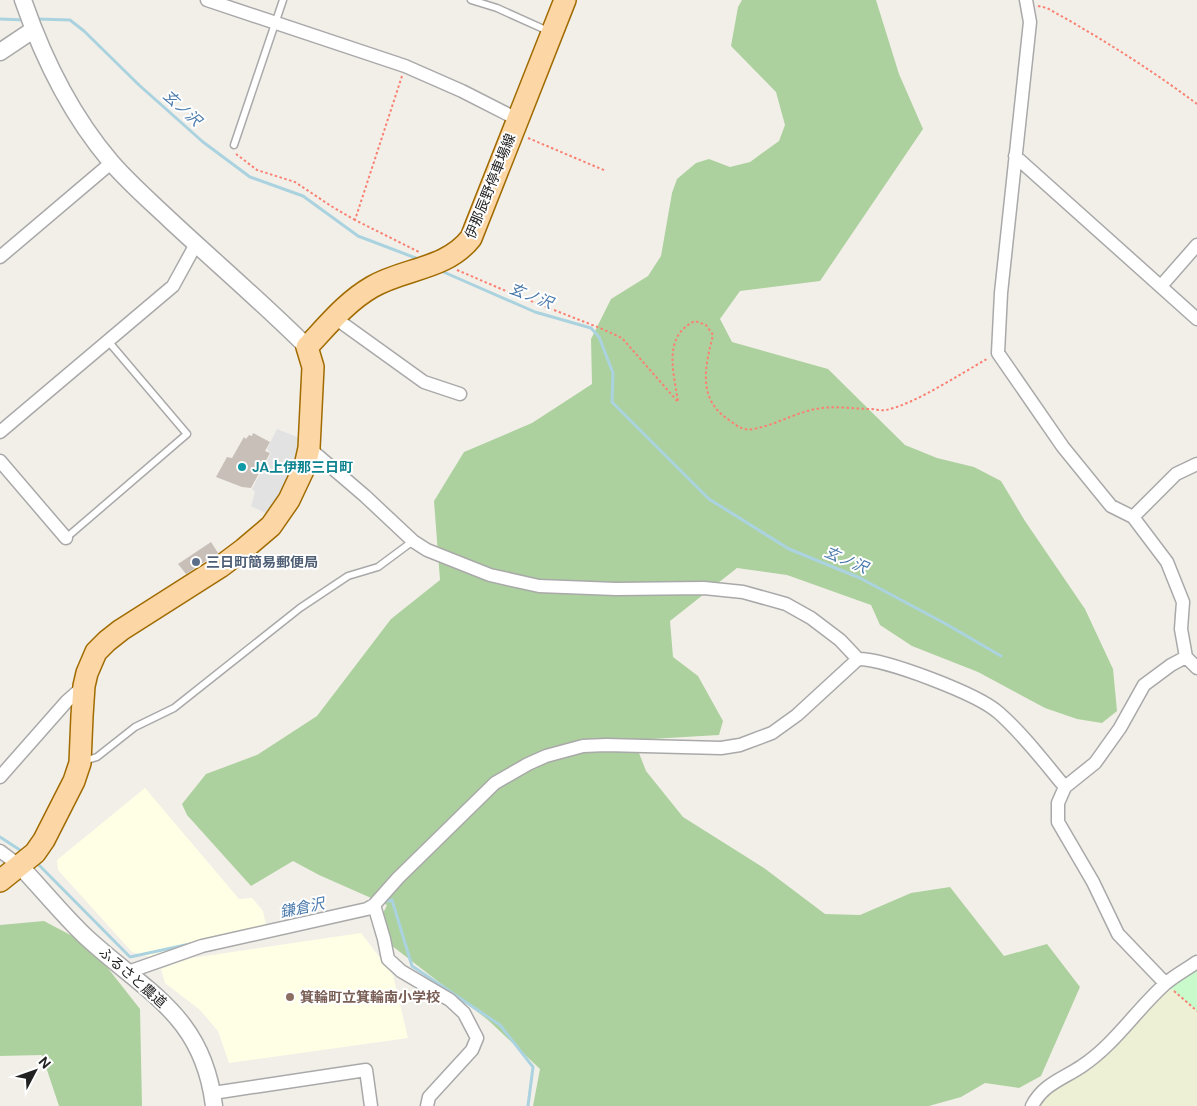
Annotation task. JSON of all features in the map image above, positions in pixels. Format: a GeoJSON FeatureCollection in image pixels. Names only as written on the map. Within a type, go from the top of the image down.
{"type":"FeatureCollection","features":[{"type":"Feature","properties":{"kind":"main road","name":"伊那辰野停車場線"},"geometry":{"type":"LineString","coordinates":[[307,347],[361,294],[387,279],[439,262],[458,251],[470,238],[482,212],[565,0]]}},
{"type":"Feature","properties":{"kind":"main road"},"geometry":{"type":"LineString","coordinates":[[0,881],[35,853],[44,840],[74,781],[80,762],[86,673],[96,652],[107,641],[220,566],[262,535],[271,526],[289,500],[305,466],[309,448],[313,367],[307,347]]}},
{"type":"Feature","properties":{"kind":"street"},"geometry":{"type":"LineString","coordinates":[[23,0],[34,30],[65,96],[111,163],[307,347]]}},
{"type":"Feature","properties":{"kind":"street"},"geometry":{"type":"LineString","coordinates":[[207,0],[405,66],[462,91],[515,125]]}},
{"type":"Feature","properties":{"kind":"street"},"geometry":{"type":"LineString","coordinates":[[1027,2],[1030,22],[1000,293],[998,353],[1063,447],[1111,506],[1133,517],[1167,562],[1183,602],[1181,629],[1186,658],[1197,668]]}},
{"type":"Feature","properties":{"kind":"street"},"geometry":{"type":"LineString","coordinates":[[0,52],[34,30]]}},
{"type":"Feature","properties":{"kind":"street"},"geometry":{"type":"LineString","coordinates":[[1015,156],[1197,319]]}},
{"type":"Feature","properties":{"kind":"street"},"geometry":{"type":"LineString","coordinates":[[0,257],[111,163]]}},
{"type":"Feature","properties":{"kind":"street"},"geometry":{"type":"LineString","coordinates":[[0,432],[173,286],[196,244]]}},
{"type":"Feature","properties":{"kind":"street"},"geometry":{"type":"LineString","coordinates":[[1161,286],[1197,245]]}},
{"type":"Feature","properties":{"kind":"street"},"geometry":{"type":"LineString","coordinates":[[335,318],[424,382],[460,394]]}},
{"type":"Feature","properties":{"kind":"street"},"geometry":{"type":"LineString","coordinates":[[309,448],[365,496],[413,542],[427,550],[490,575],[539,586],[616,589],[704,588],[743,592],[786,604],[811,618],[840,640],[858,659]]}},
{"type":"Feature","properties":{"kind":"street"},"geometry":{"type":"LineString","coordinates":[[0,461],[66,538]]}},
{"type":"Feature","properties":{"kind":"street"},"geometry":{"type":"LineString","coordinates":[[1133,517],[1176,474],[1197,464]]}},
{"type":"Feature","properties":{"kind":"street"},"geometry":{"type":"LineString","coordinates":[[1165,984],[1118,934],[1093,882],[1058,822],[1058,803],[1065,787],[1095,763],[1120,728],[1144,685],[1171,665],[1186,658]]}},
{"type":"Feature","properties":{"kind":"street"},"geometry":{"type":"LineString","coordinates":[[128,972],[202,946],[367,909],[374,905],[398,878],[495,784],[528,764],[546,756],[583,746],[721,748],[740,745],[772,733],[797,715],[858,659],[869,659],[913,672],[951,687],[998,712],[1018,732],[1065,787]]}},
{"type":"Feature","properties":{"kind":"street"},"geometry":{"type":"LineString","coordinates":[[0,777],[67,701],[84,686]]}},
{"type":"Feature","properties":{"kind":"street"},"geometry":{"type":"LineString","coordinates":[[0,851],[20,866]]}},
{"type":"Feature","properties":{"kind":"street","name":"ふるさと農道"},"geometry":{"type":"LineString","coordinates":[[20,866],[85,936],[158,997],[186,1027],[204,1060],[214,1100]]}},
{"type":"Feature","properties":{"kind":"street"},"geometry":{"type":"LineString","coordinates":[[374,905],[388,959],[401,971],[450,1000],[464,1013],[478,1038],[472,1050],[429,1097],[427,1106]]}},
{"type":"Feature","properties":{"kind":"street"},"geometry":{"type":"LineString","coordinates":[[1032,1106],[1037,1096],[1050,1084],[1083,1066],[1107,1045],[1165,984],[1197,962]]}},
{"type":"Feature","properties":{"kind":"street"},"geometry":{"type":"LineString","coordinates":[[214,1100],[366,1070],[371,1106]]}},
{"type":"Feature","properties":{"kind":"lane"},"geometry":{"type":"LineString","coordinates":[[234,145],[282,0]]}},
{"type":"Feature","properties":{"kind":"lane"},"geometry":{"type":"LineString","coordinates":[[471,0],[496,8],[552,33]]}},
{"type":"Feature","properties":{"kind":"lane"},"geometry":{"type":"LineString","coordinates":[[66,538],[187,434],[108,341]]}},
{"type":"Feature","properties":{"kind":"lane"},"geometry":{"type":"LineString","coordinates":[[80,762],[97,757],[135,727],[174,708],[300,608],[348,576],[378,567],[413,542]]}},
{"type":"Feature","properties":{"kind":"path"},"geometry":{"type":"LineString","coordinates":[[1027,2],[1047,8],[1108,42],[1158,74],[1197,104]]}},
{"type":"Feature","properties":{"kind":"path"},"geometry":{"type":"LineString","coordinates":[[355,220],[405,66]]}},
{"type":"Feature","properties":{"kind":"path"},"geometry":{"type":"LineString","coordinates":[[515,125],[606,171]]}},
{"type":"Feature","properties":{"kind":"path"},"geometry":{"type":"LineString","coordinates":[[234,145],[236,156],[256,170],[295,182],[355,220],[439,262],[622,338],[678,402],[672,362],[674,342],[678,333],[685,325],[695,321],[706,326],[713,335],[707,359],[705,384],[709,398],[723,416],[742,429],[751,430],[768,426],[800,412],[823,408],[885,410],[913,400],[998,353]]}},
{"type":"Feature","properties":{"kind":"path"},"geometry":{"type":"LineString","coordinates":[[1165,984],[1197,1011]]}},
{"type":"Feature","properties":{"kind":"shaded area"},"geometry":{"type":"Polygon","coordinates":[[[277,429],[302,439],[301,455],[269,515],[251,506],[255,492],[252,489],[271,453],[267,449],[277,429]]]}},
{"type":"Feature","properties":{"kind":"shaded area"},"geometry":{"type":"Polygon","coordinates":[[[145,788],[239,899],[252,898],[263,911],[266,925],[150,957],[132,952],[58,870],[57,860],[145,788]]]}},
{"type":"Feature","properties":{"kind":"shaded area","name":"箕輪町立箕輪南小学校"},"geometry":{"type":"Polygon","coordinates":[[[361,933],[393,975],[408,1038],[229,1063],[218,1031],[200,1010],[165,983],[161,969],[192,958],[361,933]]]}},
{"type":"Feature","properties":{"kind":"shaded area"},"geometry":{"type":"Polygon","coordinates":[[[1165,983],[1197,1011],[1197,1106],[1033,1106],[1083,1066],[1165,983]]]}},
{"type":"Feature","properties":{"kind":"green space"},"geometry":{"type":"Polygon","coordinates":[[[742,0],[876,0],[899,74],[923,129],[820,281],[740,291],[720,319],[732,342],[828,369],[905,445],[937,458],[974,467],[1001,481],[1025,521],[1085,609],[1113,669],[1117,711],[1102,723],[1077,719],[1045,708],[978,672],[912,646],[880,625],[871,605],[787,575],[737,568],[670,621],[673,657],[698,676],[723,721],[719,735],[634,740],[646,771],[683,817],[764,868],[825,914],[860,915],[911,893],[950,887],[1004,956],[1047,944],[1080,987],[1041,1076],[1019,1088],[985,1083],[961,1097],[929,1106],[533,1106],[540,1069],[488,1020],[374,932],[387,905],[319,875],[293,861],[251,886],[187,815],[182,804],[206,774],[257,755],[317,716],[391,619],[440,580],[434,501],[464,452],[532,423],[592,384],[591,339],[611,299],[648,276],[661,256],[672,193],[677,179],[696,163],[709,159],[730,167],[750,162],[779,141],[785,125],[776,92],[731,46],[738,7],[742,0]]]}},
{"type":"Feature","properties":{"kind":"green space"},"geometry":{"type":"Polygon","coordinates":[[[44,921],[76,938],[103,962],[140,1009],[142,1106],[59,1106],[42,1055],[0,1056],[0,925],[44,921]]]}},
{"type":"Feature","properties":{"kind":"green space"},"geometry":{"type":"Polygon","coordinates":[[[1197,962],[1197,1011],[1165,983],[1197,962]]]}},
{"type":"Feature","properties":{"kind":"building","name":"JA上伊那三日町"},"geometry":{"type":"Polygon","coordinates":[[[253,433],[270,442],[265,451],[270,453],[251,488],[242,487],[216,477],[227,457],[232,458],[244,437],[246,439],[249,435],[252,436],[253,433]]]}},
{"type":"Feature","properties":{"kind":"building","name":"三日町簡易郵便局"},"geometry":{"type":"Polygon","coordinates":[[[211,542],[218,553],[186,574],[178,564],[211,542]]]}},
{"type":"Feature","properties":{"kind":"waterway","name":"玄ノ沢"},"geometry":{"type":"LineString","coordinates":[[0,19],[25,20]]}},
{"type":"Feature","properties":{"kind":"waterway","name":"玄ノ沢"},"geometry":{"type":"LineString","coordinates":[[37,19],[70,20],[203,142],[250,177],[303,196],[358,236],[421,260]]}},
{"type":"Feature","properties":{"kind":"waterway","name":"玄ノ沢"},"geometry":{"type":"LineString","coordinates":[[439,270],[535,312],[591,328],[599,337],[613,373],[612,402],[709,499],[789,549],[860,578],[1001,656]]}},
{"type":"Feature","properties":{"kind":"waterway","name":"鎌倉沢"},"geometry":{"type":"LineString","coordinates":[[0,837],[23,852]]}},
{"type":"Feature","properties":{"kind":"waterway","name":"鎌倉沢"},"geometry":{"type":"LineString","coordinates":[[36,862],[130,957],[190,944]]}},
{"type":"Feature","properties":{"kind":"waterway","name":"鎌倉沢"},"geometry":{"type":"LineString","coordinates":[[382,902],[392,900],[412,966],[500,1025],[533,1067],[528,1106]]}},
{"type":"Feature","properties":{"kind":"place","name":"JA上伊那三日町"},"geometry":{"type":"Point","coordinates":[242,467]}},
{"type":"Feature","properties":{"kind":"place","name":"三日町簡易郵便局"},"geometry":{"type":"Point","coordinates":[196,562]}},
{"type":"Feature","properties":{"kind":"place","name":"箕輪町立箕輪南小学校"},"geometry":{"type":"Point","coordinates":[290,997]}}]}
